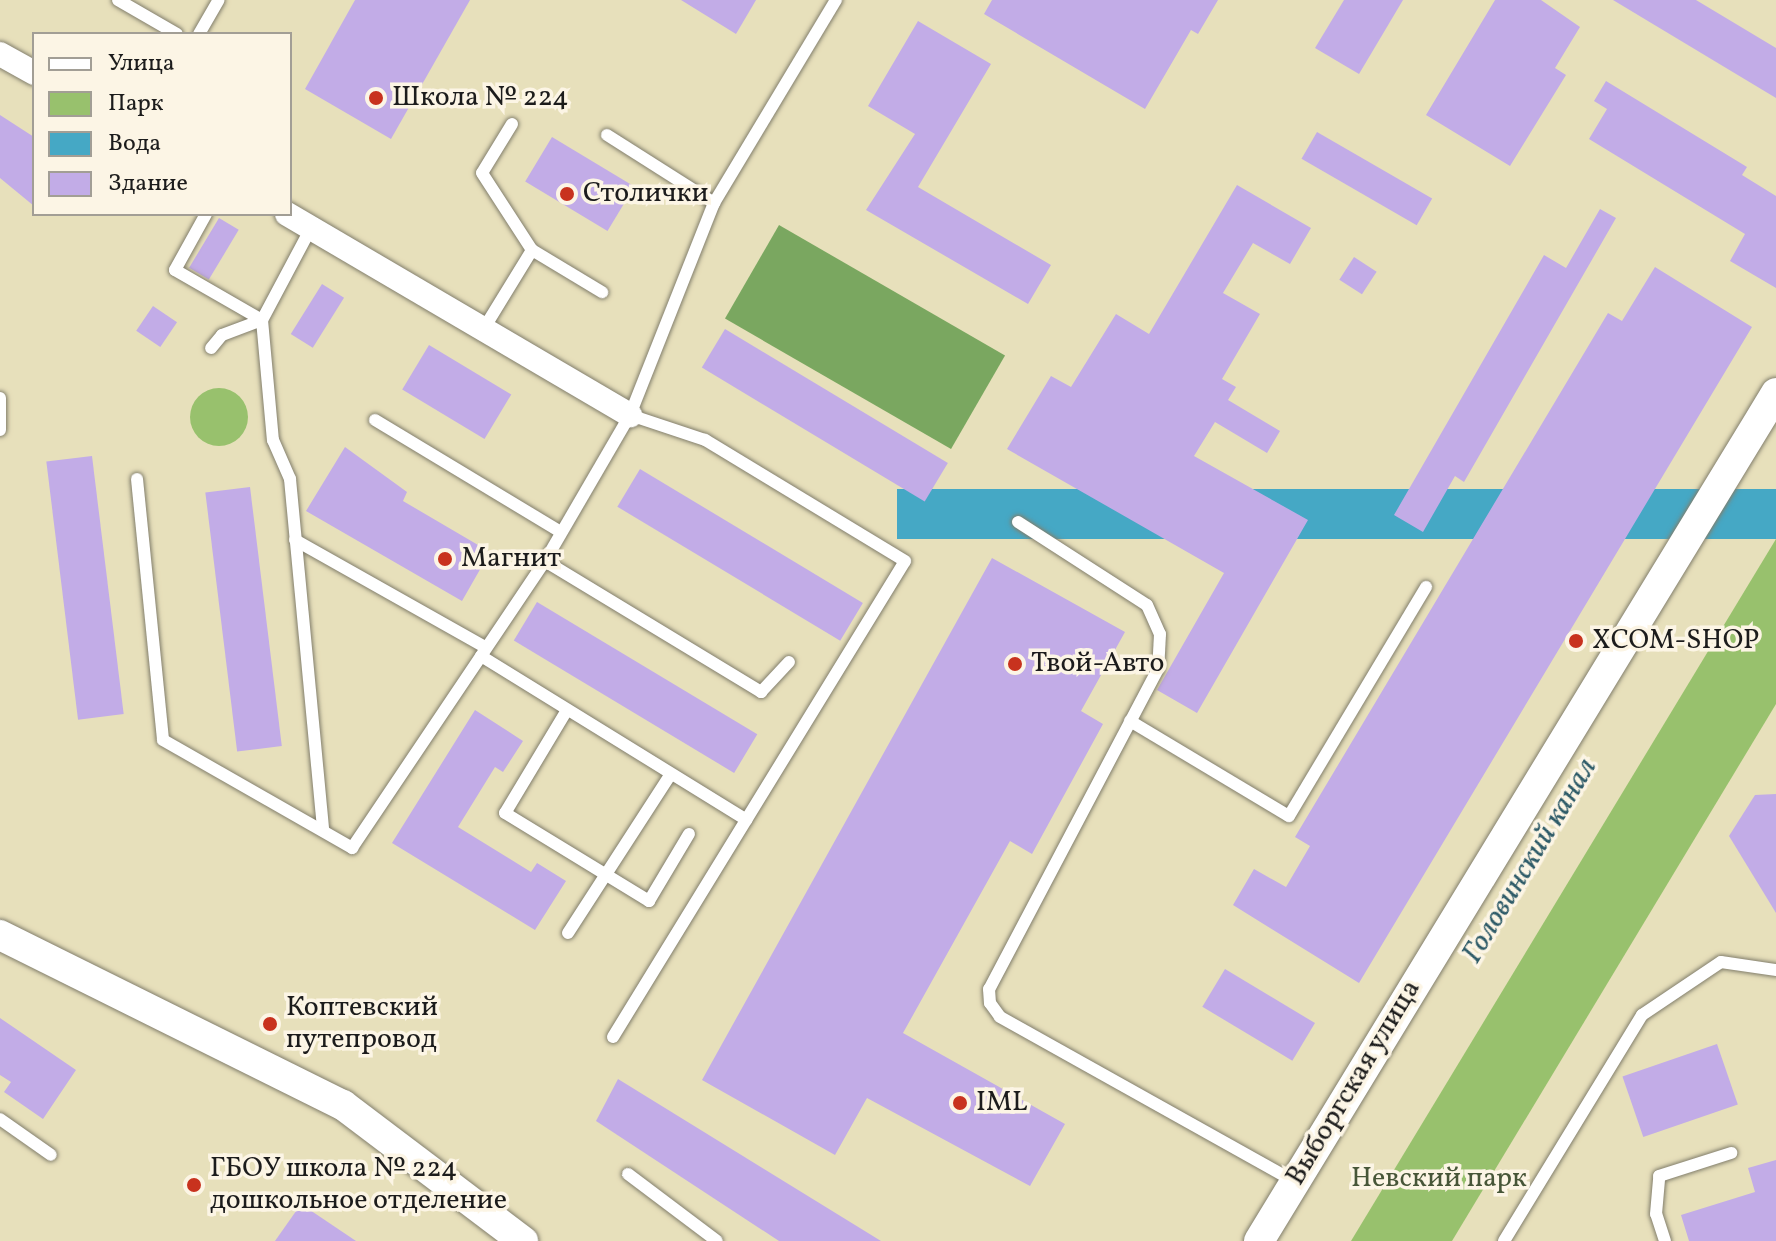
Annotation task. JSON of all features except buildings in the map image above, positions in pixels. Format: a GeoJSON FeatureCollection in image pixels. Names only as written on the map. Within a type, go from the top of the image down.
{"type":"FeatureCollection","features":[{"type":"Feature","properties":{"kind":"street"},"geometry":{"type":"LineString","coordinates":[[0,54],[32,72]]}},
{"type":"Feature","properties":{"kind":"street"},"geometry":{"type":"LineString","coordinates":[[290,216],[630,415]]}},
{"type":"Feature","properties":{"kind":"street","name":"Выборгская улица"},"geometry":{"type":"LineString","coordinates":[[1259,1241],[1776,393]]}},
{"type":"Feature","properties":{"kind":"street"},"geometry":{"type":"LineString","coordinates":[[6,939],[343,1105],[523,1241]]}},
{"type":"Feature","properties":{"kind":"lane"},"geometry":{"type":"LineString","coordinates":[[118,0],[174,32]]}},
{"type":"Feature","properties":{"kind":"lane"},"geometry":{"type":"LineString","coordinates":[[200,32],[219,0]]}},
{"type":"Feature","properties":{"kind":"lane"},"geometry":{"type":"LineString","coordinates":[[137,479],[163,740],[352,848],[545,561],[630,415],[714,203],[834,1]]}},
{"type":"Feature","properties":{"kind":"lane"},"geometry":{"type":"LineString","coordinates":[[512,124],[482,173],[532,250],[602,292]]}},
{"type":"Feature","properties":{"kind":"lane"},"geometry":{"type":"LineString","coordinates":[[607,135],[714,203]]}},
{"type":"Feature","properties":{"kind":"lane"},"geometry":{"type":"LineString","coordinates":[[205,216],[175,270],[262,320]]}},
{"type":"Feature","properties":{"kind":"lane"},"geometry":{"type":"LineString","coordinates":[[311,228],[262,320],[264,387],[273,440],[290,479],[323,830]]}},
{"type":"Feature","properties":{"kind":"lane"},"geometry":{"type":"LineString","coordinates":[[483,330],[532,250]]}},
{"type":"Feature","properties":{"kind":"lane"},"geometry":{"type":"LineString","coordinates":[[211,348],[262,320]]}},
{"type":"Feature","properties":{"kind":"lane"},"geometry":{"type":"LineString","coordinates":[[0,398],[0,430]]}},
{"type":"Feature","properties":{"kind":"lane"},"geometry":{"type":"LineString","coordinates":[[613,1037],[905,561],[705,440],[630,415]]}},
{"type":"Feature","properties":{"kind":"lane"},"geometry":{"type":"LineString","coordinates":[[375,420],[561,532]]}},
{"type":"Feature","properties":{"kind":"lane"},"geometry":{"type":"LineString","coordinates":[[1018,522],[1147,605],[1160,634],[1158,669],[989,989],[990,1003],[1000,1017],[1294,1182]]}},
{"type":"Feature","properties":{"kind":"lane"},"geometry":{"type":"LineString","coordinates":[[295,540],[483,651],[567,710],[747,820]]}},
{"type":"Feature","properties":{"kind":"lane"},"geometry":{"type":"LineString","coordinates":[[545,561],[761,692],[789,662]]}},
{"type":"Feature","properties":{"kind":"lane"},"geometry":{"type":"LineString","coordinates":[[1130,721],[1289,816],[1426,587]]}},
{"type":"Feature","properties":{"kind":"lane"},"geometry":{"type":"LineString","coordinates":[[567,710],[505,813],[649,901],[689,834]]}},
{"type":"Feature","properties":{"kind":"lane"},"geometry":{"type":"LineString","coordinates":[[568,933],[604,873],[671,774]]}},
{"type":"Feature","properties":{"kind":"lane"},"geometry":{"type":"LineString","coordinates":[[1504,1241],[1648,1009],[1721,962],[1776,970]]}},
{"type":"Feature","properties":{"kind":"lane"},"geometry":{"type":"LineString","coordinates":[[0,1119],[51,1155]]}},
{"type":"Feature","properties":{"kind":"lane"},"geometry":{"type":"LineString","coordinates":[[1665,1241],[1656,1214],[1659,1176],[1731,1153]]}},
{"type":"Feature","properties":{"kind":"lane"},"geometry":{"type":"LineString","coordinates":[[628,1174],[717,1241]]}},
{"type":"Feature","properties":{"kind":"green space"},"geometry":{"type":"Polygon","coordinates":[[[779,225],[1005,356],[951,449],[725,319],[779,225]]]}},
{"type":"Feature","properties":{"kind":"green space"},"geometry":{"type":"Polygon","coordinates":[[[219,388],[230,390],[239,397],[246,406],[246,428],[239,437],[230,444],[219,446],[208,444],[199,437],[192,428],[190,417],[192,406],[199,397],[208,390],[219,388]]]}},
{"type":"Feature","properties":{"kind":"green space","name":"Невский парк"},"geometry":{"type":"Polygon","coordinates":[[[1776,539],[1776,704],[1452,1241],[1351,1241],[1776,539]]]}},
{"type":"Feature","properties":{"kind":"water"},"geometry":{"type":"Polygon","coordinates":[[[897,489],[1776,489],[1776,539],[897,539],[897,489]]]}},
{"type":"Feature","properties":{"kind":"place","name":"Школа № 224"},"geometry":{"type":"Point","coordinates":[376,98]}},
{"type":"Feature","properties":{"kind":"place","name":"Столички"},"geometry":{"type":"Point","coordinates":[567,194]}},
{"type":"Feature","properties":{"kind":"place","name":"Магнит"},"geometry":{"type":"Point","coordinates":[445,559]}},
{"type":"Feature","properties":{"kind":"place","name":"XCOM-SHOP"},"geometry":{"type":"Point","coordinates":[1576,641]}},
{"type":"Feature","properties":{"kind":"place","name":"Твой-Авто"},"geometry":{"type":"Point","coordinates":[1015,664]}},
{"type":"Feature","properties":{"kind":"place","name":"Коптевский путепровод"},"geometry":{"type":"Point","coordinates":[270,1024]}},
{"type":"Feature","properties":{"kind":"place","name":"IML"},"geometry":{"type":"Point","coordinates":[960,1103]}},
{"type":"Feature","properties":{"kind":"place","name":"ГБОУ школа № 224 дошкольное отделение"},"geometry":{"type":"Point","coordinates":[194,1185]}},
{"type":"Feature","properties":{"kind":"water label","name":"Головинский канал"},"geometry":{"type":"Point","coordinates":[1530,861]}}]}
